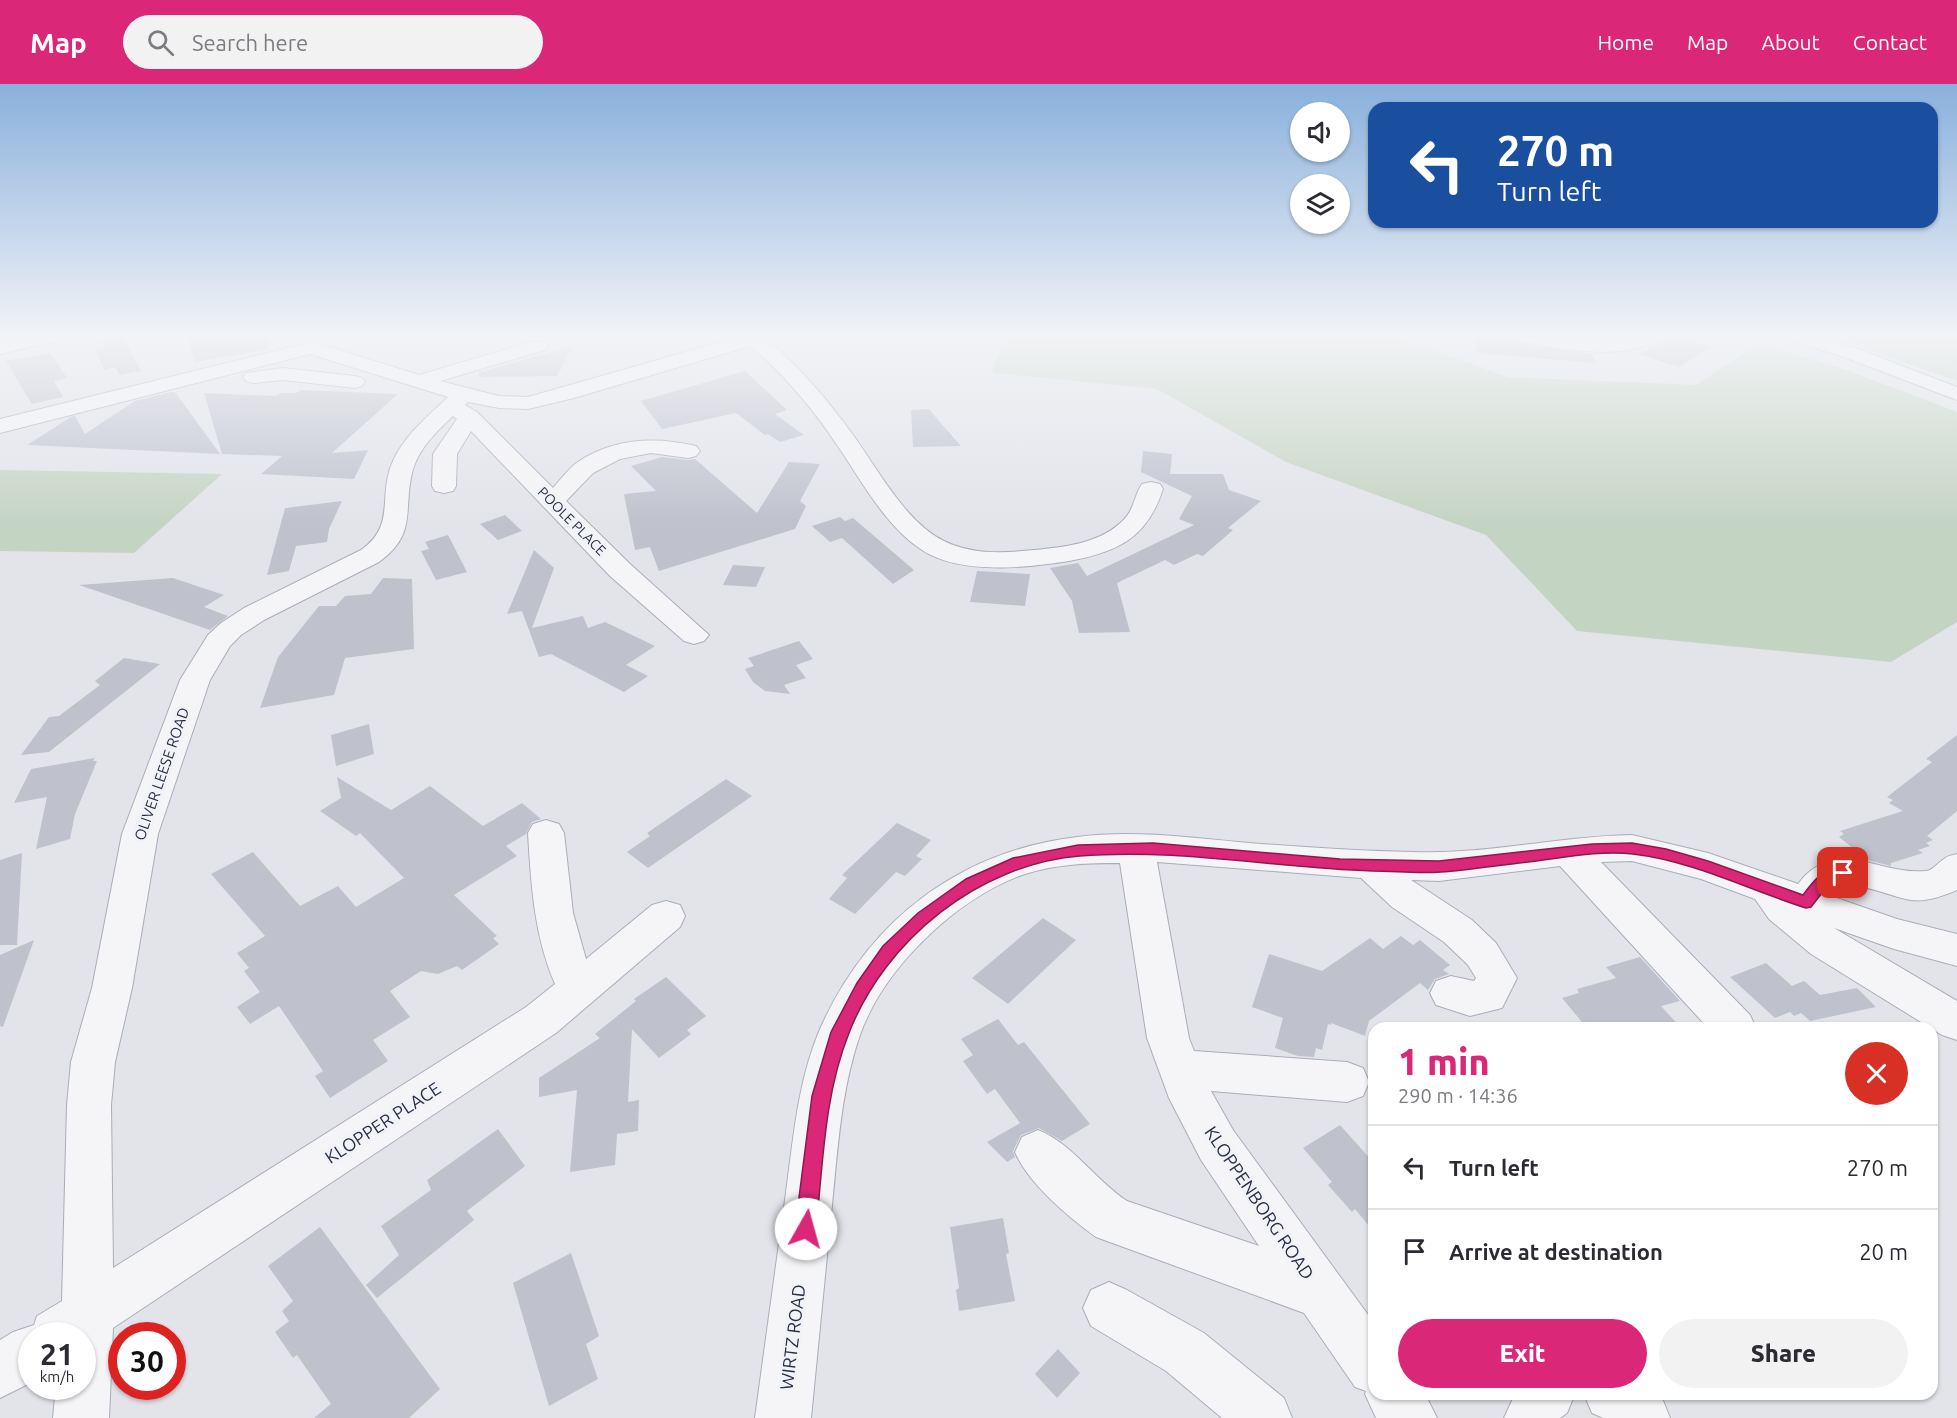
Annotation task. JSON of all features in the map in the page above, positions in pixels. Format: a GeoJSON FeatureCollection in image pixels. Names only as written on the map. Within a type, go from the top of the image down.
{"type":"FeatureCollection","features":[{"type":"Feature","properties":{"kind":"street"},"geometry":{"type":"LineString","coordinates":[[0,426],[102,399]]}},
{"type":"Feature","properties":{"kind":"street"},"geometry":{"type":"LineString","coordinates":[[446,399],[467,413],[497,418],[528,403],[544,399]]}},
{"type":"Feature","properties":{"kind":"street"},"geometry":{"type":"LineString","coordinates":[[813,399],[912,530],[930,544],[949,553],[1023,559],[1076,552],[1106,542],[1130,529],[1141,514],[1151,489]]}},
{"type":"Feature","properties":{"kind":"street"},"geometry":{"type":"LineString","coordinates":[[444,486],[445,454],[467,413],[499,402],[528,403]]}},
{"type":"Feature","properties":{"kind":"street","name":"POOLE PLACE"},"geometry":{"type":"LineString","coordinates":[[467,413],[620,570],[694,635]]}},
{"type":"Feature","properties":{"kind":"street","name":"OLIVER LEESE ROAD"},"geometry":{"type":"LineString","coordinates":[[72,1322],[93,1062],[112,988],[140,834],[195,680],[218,641],[231,629],[254,614],[370,556],[381,548],[390,537],[400,471],[413,446],[467,413]]}},
{"type":"Feature","properties":{"kind":"street"},"geometry":{"type":"LineString","coordinates":[[551,500],[565,491],[577,475],[601,459],[626,450],[651,446],[688,452]]}},
{"type":"Feature","properties":{"kind":"street"},"geometry":{"type":"LineString","coordinates":[[546,833],[550,888],[563,952],[569,972],[578,989]]}},
{"type":"Feature","properties":{"kind":"street","name":"WIRTZ ROAD"},"geometry":{"type":"LineString","coordinates":[[783,1418],[821,1096],[840,1032],[863,988],[889,951],[923,917],[971,884],[1018,862],[1078,850],[1170,849],[1371,866],[1439,867],[1569,852],[1632,848],[1708,867],[1894,934],[1957,950]]}},
{"type":"Feature","properties":{"kind":"street","name":"KLOPPENBORG ROAD"},"geometry":{"type":"LineString","coordinates":[[1136,849],[1168,1038],[1191,1098],[1217,1145],[1368,1360]]}},
{"type":"Feature","properties":{"kind":"street"},"geometry":{"type":"LineString","coordinates":[[1569,852],[1729,1022]]}},
{"type":"Feature","properties":{"kind":"street"},"geometry":{"type":"LineString","coordinates":[[1371,866],[1405,897],[1458,931],[1482,954],[1497,978],[1487,996],[1470,999],[1451,993]]}},
{"type":"Feature","properties":{"kind":"street"},"geometry":{"type":"LineString","coordinates":[[1806,902],[1823,880],[1832,875],[1864,874],[1916,886],[1933,885],[1948,879],[1957,868]]}},
{"type":"Feature","properties":{"kind":"street"},"geometry":{"type":"LineString","coordinates":[[1768,889],[1783,909],[1825,943],[1957,1022]]}},
{"type":"Feature","properties":{"kind":"street","name":"KLOPPER PLACE"},"geometry":{"type":"LineString","coordinates":[[77,1322],[541,1020],[666,916]]}},
{"type":"Feature","properties":{"kind":"street"},"geometry":{"type":"LineString","coordinates":[[1180,1069],[1347,1082]]}},
{"type":"Feature","properties":{"kind":"street"},"geometry":{"type":"LineString","coordinates":[[1038,1152],[1094,1207],[1113,1220],[1321,1293]]}},
{"type":"Feature","properties":{"kind":"street"},"geometry":{"type":"LineString","coordinates":[[1109,1308],[1185,1352],[1264,1418]]}},
{"type":"Feature","properties":{"kind":"street"},"geometry":{"type":"LineString","coordinates":[[0,1371],[18,1360]]}},
{"type":"Feature","properties":{"kind":"street","name":"OLIVER LEESE ROAD"},"geometry":{"type":"LineString","coordinates":[[79,1400],[81,1418]]}},
{"type":"Feature","properties":{"kind":"street"},"geometry":{"type":"LineString","coordinates":[[1396,1400],[1409,1418]]}},
{"type":"Feature","properties":{"kind":"street"},"geometry":{"type":"LineString","coordinates":[[1532,1418],[1541,1400]]}},
{"type":"Feature","properties":{"kind":"street"},"geometry":{"type":"LineString","coordinates":[[1623,1400],[1642,1418]]}},
{"type":"Feature","properties":{"kind":"green space"},"geometry":{"type":"Polygon","coordinates":[[[1175,399],[1924,399],[1957,412],[1957,622],[1891,662],[1577,631],[1486,535],[1286,462],[1175,399]]]}},
{"type":"Feature","properties":{"kind":"green space"},"geometry":{"type":"Polygon","coordinates":[[[0,470],[222,474],[134,553],[0,551],[0,470]]]}},
{"type":"Feature","properties":{"kind":"building"},"geometry":{"type":"Polygon","coordinates":[[[29,399],[53,399],[32,404],[29,399]]]}},
{"type":"Feature","properties":{"kind":"building"},"geometry":{"type":"Polygon","coordinates":[[[180,399],[220,454],[27,445],[75,416],[85,434],[135,401],[180,399]]]}},
{"type":"Feature","properties":{"kind":"building"},"geometry":{"type":"Polygon","coordinates":[[[206,399],[392,399],[332,453],[368,450],[354,479],[261,474],[282,456],[222,454],[206,399]]]}},
{"type":"Feature","properties":{"kind":"building"},"geometry":{"type":"Polygon","coordinates":[[[775,399],[787,410],[775,414],[804,435],[780,442],[768,434],[765,435],[736,413],[662,429],[641,401],[775,399]]]}},
{"type":"Feature","properties":{"kind":"building"},"geometry":{"type":"Polygon","coordinates":[[[929,409],[961,446],[913,447],[911,410],[929,409]]]}},
{"type":"Feature","properties":{"kind":"building"},"geometry":{"type":"Polygon","coordinates":[[[1143,451],[1172,454],[1170,474],[1223,474],[1229,490],[1261,501],[1228,528],[1233,530],[1203,556],[1197,554],[1174,565],[1165,560],[1117,583],[1130,632],[1079,633],[1072,601],[1050,568],[1078,563],[1087,576],[1194,525],[1179,519],[1192,496],[1141,472],[1143,451]]]}},
{"type":"Feature","properties":{"kind":"building"},"geometry":{"type":"Polygon","coordinates":[[[662,457],[695,459],[757,513],[789,462],[820,464],[800,501],[806,506],[795,529],[659,571],[650,547],[635,550],[624,494],[656,491],[631,466],[662,457]]]}},
{"type":"Feature","properties":{"kind":"building"},"geometry":{"type":"Polygon","coordinates":[[[342,501],[329,529],[327,542],[296,546],[289,571],[267,575],[285,508],[342,501]]]}},
{"type":"Feature","properties":{"kind":"building"},"geometry":{"type":"Polygon","coordinates":[[[505,515],[522,531],[498,540],[480,524],[505,515]]]}},
{"type":"Feature","properties":{"kind":"building"},"geometry":{"type":"Polygon","coordinates":[[[840,517],[845,521],[853,518],[914,570],[893,584],[842,538],[830,542],[812,526],[840,517]]]}},
{"type":"Feature","properties":{"kind":"building"},"geometry":{"type":"Polygon","coordinates":[[[448,535],[467,572],[436,580],[421,551],[429,549],[425,542],[448,535]]]}},
{"type":"Feature","properties":{"kind":"building"},"geometry":{"type":"Polygon","coordinates":[[[534,550],[554,568],[532,628],[583,616],[588,628],[605,622],[655,646],[626,665],[648,676],[624,692],[551,654],[539,657],[522,611],[507,614],[534,550]]]}},
{"type":"Feature","properties":{"kind":"building"},"geometry":{"type":"Polygon","coordinates":[[[733,565],[765,567],[756,587],[723,585],[733,565]]]}},
{"type":"Feature","properties":{"kind":"building"},"geometry":{"type":"Polygon","coordinates":[[[977,571],[1030,574],[1025,606],[970,602],[977,571]]]}},
{"type":"Feature","properties":{"kind":"building"},"geometry":{"type":"Polygon","coordinates":[[[173,578],[224,595],[204,607],[228,616],[210,630],[79,585],[173,578]]]}},
{"type":"Feature","properties":{"kind":"building"},"geometry":{"type":"Polygon","coordinates":[[[383,578],[412,579],[414,649],[345,658],[334,695],[260,708],[278,657],[319,606],[336,606],[345,596],[371,594],[383,578]]]}},
{"type":"Feature","properties":{"kind":"building"},"geometry":{"type":"Polygon","coordinates":[[[799,641],[813,659],[796,665],[806,678],[784,685],[790,694],[765,691],[753,682],[745,669],[754,666],[748,658],[799,641]]]}},
{"type":"Feature","properties":{"kind":"building"},"geometry":{"type":"Polygon","coordinates":[[[124,658],[160,664],[49,752],[21,755],[49,717],[59,716],[100,685],[95,681],[124,658]]]}},
{"type":"Feature","properties":{"kind":"building"},"geometry":{"type":"Polygon","coordinates":[[[369,724],[374,754],[336,766],[331,735],[369,724]]]}},
{"type":"Feature","properties":{"kind":"building"},"geometry":{"type":"Polygon","coordinates":[[[1957,735],[1957,811],[1927,836],[1933,840],[1926,843],[1930,846],[1918,850],[1923,853],[1891,863],[1891,866],[1863,859],[1863,856],[1839,837],[1844,834],[1840,831],[1903,811],[1889,803],[1893,800],[1887,797],[1932,762],[1926,759],[1957,735]]]}},
{"type":"Feature","properties":{"kind":"building"},"geometry":{"type":"Polygon","coordinates":[[[95,758],[93,761],[97,761],[75,814],[70,839],[36,849],[47,797],[14,803],[31,769],[95,758]]]}},
{"type":"Feature","properties":{"kind":"building"},"geometry":{"type":"Polygon","coordinates":[[[337,777],[391,810],[430,786],[483,826],[522,803],[541,819],[532,822],[526,834],[506,846],[517,856],[454,895],[497,936],[493,938],[499,944],[462,970],[457,966],[438,974],[421,971],[390,991],[410,1017],[373,1040],[388,1061],[330,1098],[315,1076],[323,1071],[279,1006],[250,1024],[237,1007],[260,992],[244,971],[249,968],[237,953],[265,936],[211,874],[253,852],[300,906],[338,886],[356,907],[404,878],[360,833],[356,836],[320,811],[341,798],[337,777]]]}},
{"type":"Feature","properties":{"kind":"building"},"geometry":{"type":"Polygon","coordinates":[[[726,779],[752,796],[648,868],[627,852],[650,836],[647,833],[726,779]]]}},
{"type":"Feature","properties":{"kind":"building"},"geometry":{"type":"Polygon","coordinates":[[[897,823],[931,840],[916,856],[922,859],[905,876],[896,872],[855,914],[829,899],[847,878],[842,875],[897,823]]]}},
{"type":"Feature","properties":{"kind":"building"},"geometry":{"type":"Polygon","coordinates":[[[22,853],[17,945],[0,945],[0,860],[22,853]]]}},
{"type":"Feature","properties":{"kind":"building"},"geometry":{"type":"Polygon","coordinates":[[[1043,918],[1076,940],[1008,1004],[972,978],[1043,918]]]}},
{"type":"Feature","properties":{"kind":"building"},"geometry":{"type":"Polygon","coordinates":[[[1401,936],[1413,945],[1420,940],[1450,965],[1443,970],[1449,974],[1435,979],[1428,990],[1420,983],[1369,1021],[1365,1036],[1331,1023],[1331,1025],[1328,1024],[1322,1050],[1316,1048],[1314,1057],[1298,1056],[1275,1048],[1283,1018],[1252,1007],[1269,954],[1322,971],[1370,938],[1383,949],[1401,936]]]}},
{"type":"Feature","properties":{"kind":"building"},"geometry":{"type":"Polygon","coordinates":[[[34,940],[3,1027],[0,1026],[0,955],[34,940]]]}},
{"type":"Feature","properties":{"kind":"building"},"geometry":{"type":"Polygon","coordinates":[[[1640,957],[1680,1001],[1661,1006],[1676,1022],[1582,1022],[1562,998],[1579,993],[1577,989],[1616,978],[1606,967],[1640,957]]]}},
{"type":"Feature","properties":{"kind":"building"},"geometry":{"type":"Polygon","coordinates":[[[1766,963],[1792,986],[1804,981],[1820,995],[1857,988],[1876,1007],[1810,1021],[1801,1013],[1794,1016],[1790,1012],[1775,1018],[1730,977],[1766,963]]]}},
{"type":"Feature","properties":{"kind":"building"},"geometry":{"type":"Polygon","coordinates":[[[666,977],[706,1016],[687,1030],[691,1034],[659,1058],[632,1029],[628,1102],[639,1100],[638,1131],[617,1134],[615,1165],[570,1172],[577,1090],[539,1097],[539,1078],[600,1038],[595,1034],[636,1001],[634,999],[666,977]]]}},
{"type":"Feature","properties":{"kind":"building"},"geometry":{"type":"Polygon","coordinates":[[[998,1019],[1018,1045],[1024,1042],[1090,1124],[1062,1141],[1039,1128],[1021,1135],[1013,1151],[1015,1157],[1007,1162],[987,1142],[1020,1123],[995,1089],[987,1094],[963,1061],[973,1055],[961,1039],[998,1019]]]}},
{"type":"Feature","properties":{"kind":"building"},"geometry":{"type":"Polygon","coordinates":[[[1340,1125],[1368,1156],[1368,1225],[1355,1209],[1352,1212],[1328,1185],[1332,1182],[1303,1148],[1340,1125]]]}},
{"type":"Feature","properties":{"kind":"building"},"geometry":{"type":"Polygon","coordinates":[[[498,1129],[525,1166],[467,1211],[474,1220],[377,1298],[366,1285],[399,1255],[381,1226],[431,1190],[427,1180],[498,1129]]]}},
{"type":"Feature","properties":{"kind":"building"},"geometry":{"type":"Polygon","coordinates":[[[1003,1218],[1009,1253],[1006,1254],[1015,1301],[959,1311],[956,1290],[959,1288],[950,1227],[1003,1218]]]}},
{"type":"Feature","properties":{"kind":"building"},"geometry":{"type":"Polygon","coordinates":[[[320,1227],[440,1389],[409,1418],[314,1418],[331,1404],[297,1355],[293,1358],[275,1332],[289,1321],[282,1311],[293,1301],[268,1266],[320,1227]]]}},
{"type":"Feature","properties":{"kind":"building"},"geometry":{"type":"Polygon","coordinates":[[[571,1253],[599,1336],[586,1344],[598,1379],[549,1406],[513,1283],[571,1253]]]}},
{"type":"Feature","properties":{"kind":"building"},"geometry":{"type":"Polygon","coordinates":[[[1058,1349],[1080,1373],[1057,1398],[1035,1374],[1058,1349]]]}},
{"type":"Feature","properties":{"kind":"route"},"geometry":{"type":"LineString","coordinates":[[806,1229],[821,1096],[840,1032],[863,988],[889,951],[923,917],[971,884],[1018,862],[1078,850],[1170,849],[1340,864],[1439,867],[1592,849],[1632,848],[1708,867],[1806,902],[1823,880],[1843,873]]}}]}
